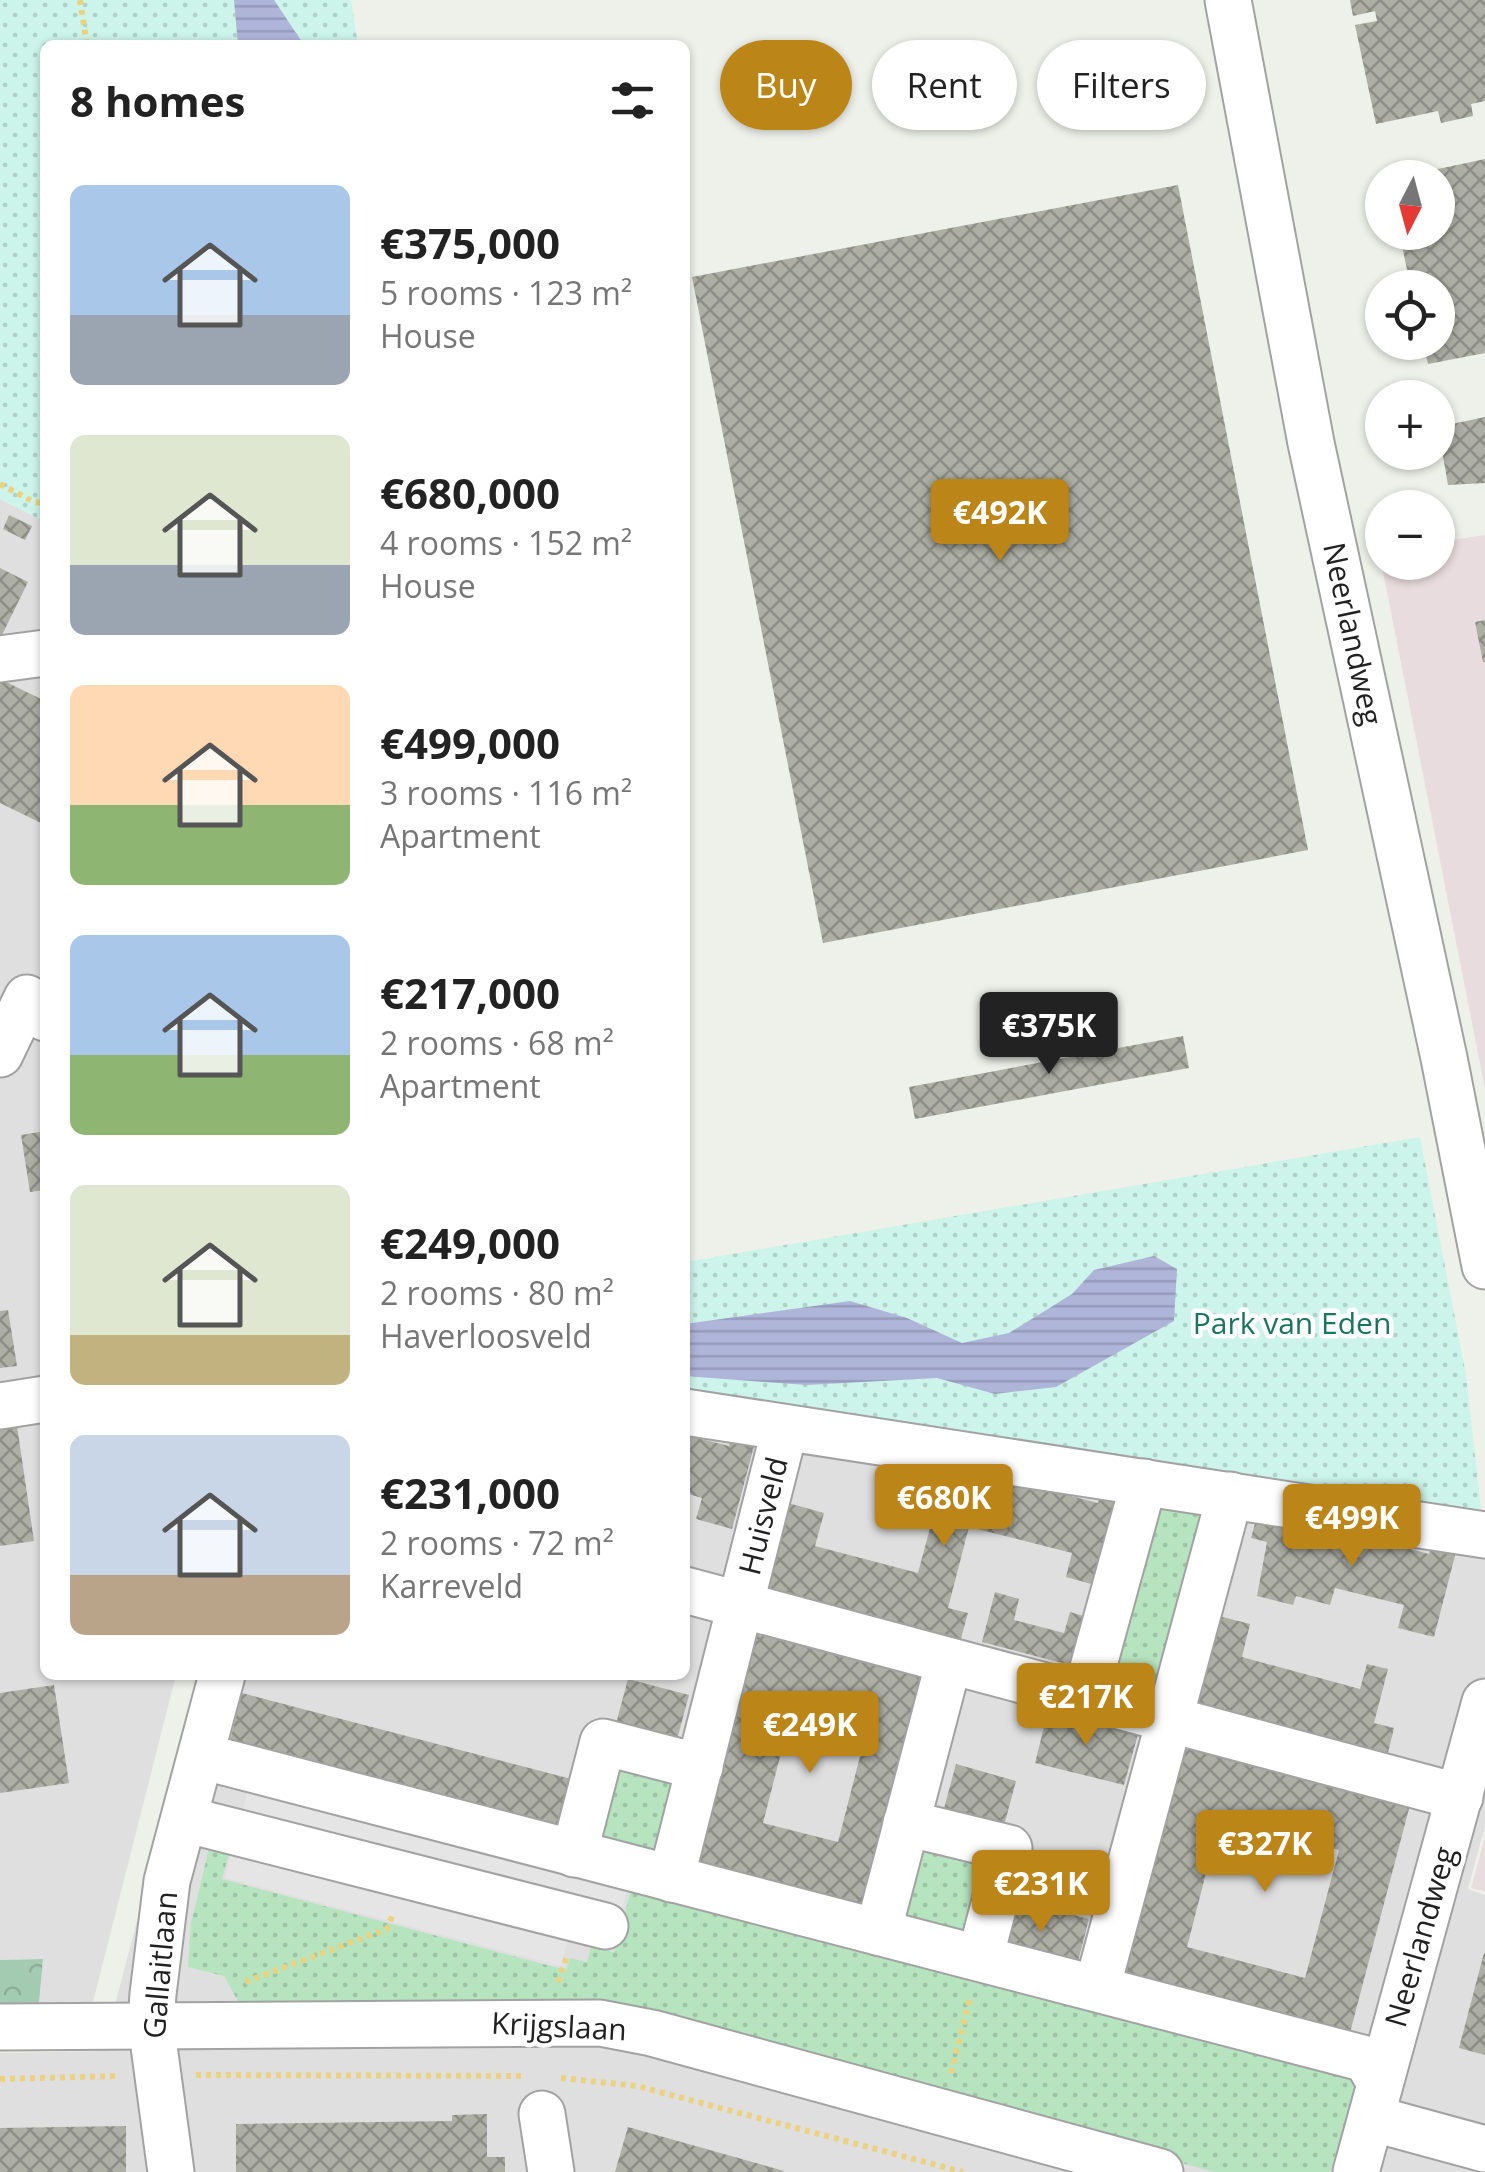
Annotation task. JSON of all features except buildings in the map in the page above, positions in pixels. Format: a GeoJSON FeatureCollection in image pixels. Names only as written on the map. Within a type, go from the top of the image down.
{"type":"FeatureCollection","features":[{"type":"Feature","properties":{"kind":"street","name":"Neerlandweg"},"geometry":{"type":"LineString","coordinates":[[1228,0],[1310,442],[1444,1058],[1485,1266]]}},
{"type":"Feature","properties":{"kind":"street"},"geometry":{"type":"LineString","coordinates":[[0,658],[40,654]]}},
{"type":"Feature","properties":{"kind":"street"},"geometry":{"type":"LineString","coordinates":[[0,1054],[36,1008]]}},
{"type":"Feature","properties":{"kind":"street"},"geometry":{"type":"LineString","coordinates":[[0,1406],[40,1400]]}},
{"type":"Feature","properties":{"kind":"street"},"geometry":{"type":"LineString","coordinates":[[690,1413],[1485,1535]]}},
{"type":"Feature","properties":{"kind":"street","name":"Huisveld"},"geometry":{"type":"LineString","coordinates":[[671,1878],[786,1428]]}},
{"type":"Feature","properties":{"kind":"street"},"geometry":{"type":"LineString","coordinates":[[1085,1697],[1144,1482]]}},
{"type":"Feature","properties":{"kind":"street"},"geometry":{"type":"LineString","coordinates":[[1097,1988],[1230,1495]]}},
{"type":"Feature","properties":{"kind":"street"},"geometry":{"type":"LineString","coordinates":[[690,1591],[1460,1797]]}},
{"type":"Feature","properties":{"kind":"street"},"geometry":{"type":"LineString","coordinates":[[878,1932],[949,1660]]}},
{"type":"Feature","properties":{"kind":"street","name":"Gallaitlaan"},"geometry":{"type":"LineString","coordinates":[[171,2172],[151,2024],[164,1896],[221,1680]]}},
{"type":"Feature","properties":{"kind":"street","name":"Neerlandweg"},"geometry":{"type":"LineString","coordinates":[[1356,2172],[1485,1702]]}},
{"type":"Feature","properties":{"kind":"street"},"geometry":{"type":"LineString","coordinates":[[574,1854],[603,1742],[700,1767]]}},
{"type":"Feature","properties":{"kind":"street"},"geometry":{"type":"LineString","coordinates":[[201,1756],[1366,2059],[1375,2100],[1485,2148]]}},
{"type":"Feature","properties":{"kind":"street"},"geometry":{"type":"LineString","coordinates":[[184,1819],[606,1926]]}},
{"type":"Feature","properties":{"kind":"street"},"geometry":{"type":"LineString","coordinates":[[906,1823],[1009,1848],[980,1958]]}},
{"type":"Feature","properties":{"kind":"street","name":"Krijgslaan"},"geometry":{"type":"LineString","coordinates":[[0,2027],[600,2023],[652,2033],[1160,2172]]}},
{"type":"Feature","properties":{"kind":"street"},"geometry":{"type":"LineString","coordinates":[[542,2114],[551,2172]]}},
{"type":"Feature","properties":{"kind":"path"},"geometry":{"type":"LineString","coordinates":[[80,0],[86,40]]}},
{"type":"Feature","properties":{"kind":"path"},"geometry":{"type":"LineString","coordinates":[[0,484],[40,503]]}},
{"type":"Feature","properties":{"kind":"path"},"geometry":{"type":"LineString","coordinates":[[224,2024],[224,1990],[387,1929],[409,1876]]}},
{"type":"Feature","properties":{"kind":"path"},"geometry":{"type":"LineString","coordinates":[[941,2112],[980,1958]]}},
{"type":"Feature","properties":{"kind":"path"},"geometry":{"type":"LineString","coordinates":[[0,2079],[103,2076]]}},
{"type":"Feature","properties":{"kind":"shaded area"},"geometry":{"type":"Polygon","coordinates":[[[234,0],[274,0],[301,40],[238,40],[234,0]]]}},
{"type":"Feature","properties":{"kind":"shaded area"},"geometry":{"type":"Polygon","coordinates":[[[0,499],[40,519],[40,1680],[175,1680],[92,2006],[39,2003],[43,1959],[0,1960],[0,499]]]}},
{"type":"Feature","properties":{"kind":"shaded area"},"geometry":{"type":"Polygon","coordinates":[[[1485,535],[1485,1089],[1385,580],[1455,580],[1455,539],[1485,535]]]}},
{"type":"Feature","properties":{"kind":"shaded area"},"geometry":{"type":"Polygon","coordinates":[[[1154,1256],[1177,1269],[1174,1321],[1056,1387],[995,1394],[937,1378],[806,1385],[690,1376],[690,1323],[850,1301],[907,1318],[962,1343],[1009,1333],[1072,1294],[1094,1270],[1154,1256]]]}},
{"type":"Feature","properties":{"kind":"shaded area"},"geometry":{"type":"Polygon","coordinates":[[[690,1403],[1485,1533],[1485,1826],[1468,1889],[1485,1895],[1485,2172],[0,2172],[0,2053],[103,2051],[200,1680],[690,1680],[690,1403]]]}},
{"type":"Feature","properties":{"kind":"shaded area"},"geometry":{"type":"Polygon","coordinates":[[[250,1782],[629,1882],[613,1943],[570,1932],[561,1966],[225,1878],[250,1782]]]}},
{"type":"Feature","properties":{"kind":"shaded area"},"geometry":{"type":"Polygon","coordinates":[[[1485,1837],[1485,1892],[1471,1888],[1485,1837]]]}},
{"type":"Feature","properties":{"kind":"green space"},"geometry":{"type":"Polygon","coordinates":[[[0,0],[351,0],[357,40],[40,40],[40,519],[0,499],[0,0]]]}},
{"type":"Feature","properties":{"kind":"green space","name":"Park van Eden"},"geometry":{"type":"Polygon","coordinates":[[[1420,1137],[1466,1375],[1482,1517],[690,1392],[690,1261],[1420,1137]]]}},
{"type":"Feature","properties":{"kind":"green space"},"geometry":{"type":"Polygon","coordinates":[[[1153,1499],[1211,1513],[1164,1694],[1107,1680],[1153,1499]]]}},
{"type":"Feature","properties":{"kind":"green space"},"geometry":{"type":"Polygon","coordinates":[[[611,1757],[689,1777],[665,1866],[587,1846],[611,1757]]]}},
{"type":"Feature","properties":{"kind":"green space"},"geometry":{"type":"Polygon","coordinates":[[[915,1838],[993,1857],[970,1945],[893,1926],[915,1838]]]}},
{"type":"Feature","properties":{"kind":"green space"},"geometry":{"type":"Polygon","coordinates":[[[210,1844],[230,1850],[222,1879],[566,1970],[570,1958],[587,1962],[591,1947],[614,1952],[633,1883],[1360,2074],[1330,2172],[1214,2172],[604,2002],[242,2008],[224,1976],[188,1967],[191,1924],[210,1844]]]}},
{"type":"Feature","properties":{"kind":"green space"},"geometry":{"type":"Polygon","coordinates":[[[43,1959],[39,2003],[0,2004],[0,1960],[43,1959]]]}}]}
